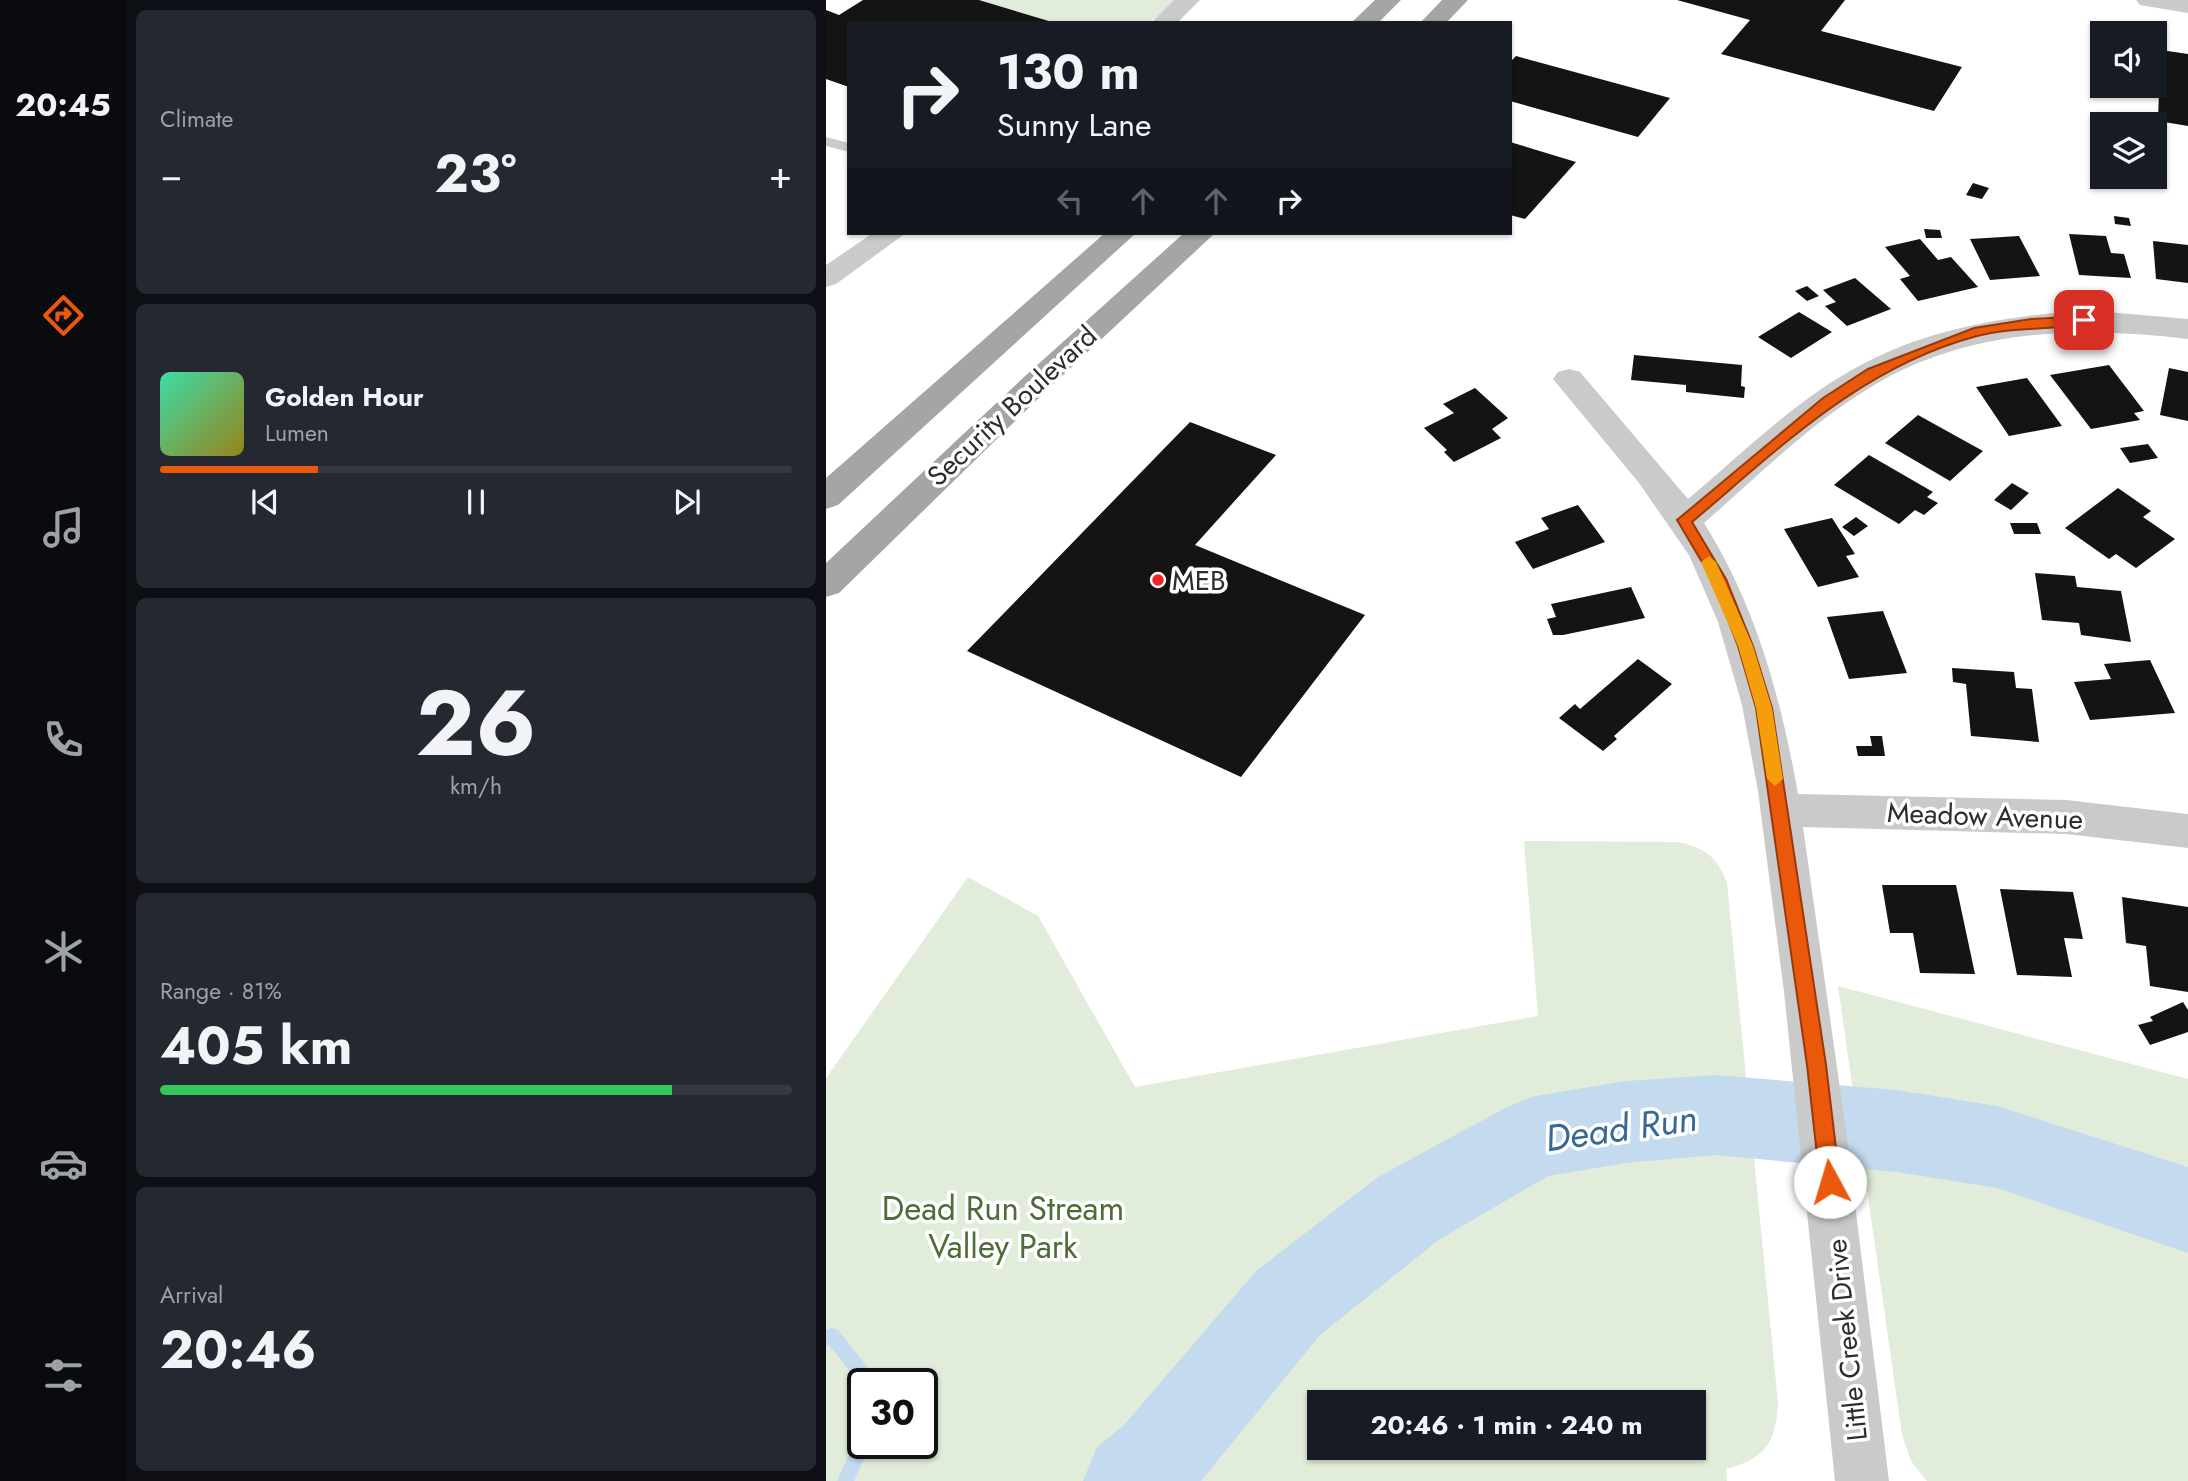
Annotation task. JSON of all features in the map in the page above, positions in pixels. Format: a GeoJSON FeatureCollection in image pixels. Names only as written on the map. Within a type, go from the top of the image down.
{"type":"FeatureCollection","features":[{"type":"Feature","properties":{"kind":"main road"},"geometry":{"type":"LineString","coordinates":[[1365,21],[1389,0]]}},
{"type":"Feature","properties":{"kind":"main road"},"geometry":{"type":"LineString","coordinates":[[1434,21],[1457,0]]}},
{"type":"Feature","properties":{"kind":"main road"},"geometry":{"type":"LineString","coordinates":[[826,462],[1065,264],[1112,235]]}},
{"type":"Feature","properties":{"kind":"main road","name":"Security Boulevard"},"geometry":{"type":"LineString","coordinates":[[826,497],[1120,235]]}},
{"type":"Feature","properties":{"kind":"main road","name":"Security Boulevard"},"geometry":{"type":"LineString","coordinates":[[826,584],[1035,384],[1199,235]]}},
{"type":"Feature","properties":{"kind":"street"},"geometry":{"type":"LineString","coordinates":[[1165,21],[1188,0]]}},
{"type":"Feature","properties":{"kind":"street"},"geometry":{"type":"LineString","coordinates":[[2148,0],[2188,6]]}},
{"type":"Feature","properties":{"kind":"street"},"geometry":{"type":"LineString","coordinates":[[826,278],[889,235]]}},
{"type":"Feature","properties":{"kind":"street"},"geometry":{"type":"LineString","coordinates":[[1685,520],[1828,401],[1872,372],[1922,351],[1974,332],[2031,323],[2084,320],[2188,328]]}},
{"type":"Feature","properties":{"kind":"street","name":"Little Creek Drive"},"geometry":{"type":"LineString","coordinates":[[1569,379],[1646,468],[1685,520],[1719,579],[1745,646],[1764,708],[1820,1091],[1862,1481]]}},
{"type":"Feature","properties":{"kind":"street","name":"Meadow Avenue"},"geometry":{"type":"LineString","coordinates":[[1780,810],[2066,817],[2188,831]]}},
{"type":"Feature","properties":{"kind":"green space"},"geometry":{"type":"Polygon","coordinates":[[[979,0],[1188,0],[1151,21],[1047,21],[979,0]]]}},
{"type":"Feature","properties":{"kind":"green space","name":"Dead Run Stream Valley Park"},"geometry":{"type":"Polygon","coordinates":[[[1524,841],[1676,842],[1702,850],[1719,866],[1727,883],[1778,1403],[1771,1439],[1759,1454],[1750,1460],[1726,1469],[1727,1481],[826,1481],[826,1078],[968,877],[1038,916],[1135,1087],[1538,1016],[1524,841]]]}},
{"type":"Feature","properties":{"kind":"green space"},"geometry":{"type":"Polygon","coordinates":[[[1838,986],[2188,1079],[2188,1481],[1927,1481],[1911,1461],[1902,1435],[1838,986]]]}},
{"type":"Feature","properties":{"kind":"building"},"geometry":{"type":"Polygon","coordinates":[[[863,0],[979,0],[1049,21],[847,21],[847,86],[826,79],[826,10],[839,15],[863,0]]]}},
{"type":"Feature","properties":{"kind":"building"},"geometry":{"type":"Polygon","coordinates":[[[1677,0],[1845,0],[1821,31],[1962,67],[1934,111],[1721,54],[1750,20],[1677,0]]]}},
{"type":"Feature","properties":{"kind":"building"},"geometry":{"type":"Polygon","coordinates":[[[2167,51],[2188,54],[2188,126],[2167,122],[2167,112],[2158,112],[2159,98],[2167,98],[2167,51]]]}},
{"type":"Feature","properties":{"kind":"building"},"geometry":{"type":"Polygon","coordinates":[[[1516,56],[1670,98],[1638,137],[1512,102],[1512,60],[1516,56]]]}},
{"type":"Feature","properties":{"kind":"building"},"geometry":{"type":"Polygon","coordinates":[[[1512,143],[1576,162],[1525,219],[1512,216],[1512,143]]]}},
{"type":"Feature","properties":{"kind":"building"},"geometry":{"type":"Polygon","coordinates":[[[1973,183],[1989,188],[1982,199],[1966,195],[1973,183]]]}},
{"type":"Feature","properties":{"kind":"building"},"geometry":{"type":"Polygon","coordinates":[[[2114,216],[2129,218],[2131,226],[2115,224],[2114,216]]]}},
{"type":"Feature","properties":{"kind":"building"},"geometry":{"type":"Polygon","coordinates":[[[1924,229],[1940,230],[1942,238],[1926,238],[1924,229]]]}},
{"type":"Feature","properties":{"kind":"building"},"geometry":{"type":"Polygon","coordinates":[[[2069,234],[2106,236],[2111,253],[2124,254],[2131,278],[2079,275],[2069,234]]]}},
{"type":"Feature","properties":{"kind":"building"},"geometry":{"type":"Polygon","coordinates":[[[2019,236],[2040,276],[1990,280],[1970,239],[2019,236]]]}},
{"type":"Feature","properties":{"kind":"building"},"geometry":{"type":"Polygon","coordinates":[[[1920,239],[1938,260],[1951,257],[1978,287],[1918,301],[1900,279],[1910,276],[1885,247],[1920,239]]]}},
{"type":"Feature","properties":{"kind":"building"},"geometry":{"type":"Polygon","coordinates":[[[2153,241],[2188,245],[2188,283],[2156,279],[2153,241]]]}},
{"type":"Feature","properties":{"kind":"building"},"geometry":{"type":"Polygon","coordinates":[[[1855,278],[1891,309],[1847,326],[1825,306],[1836,302],[1823,290],[1855,278]]]}},
{"type":"Feature","properties":{"kind":"building"},"geometry":{"type":"Polygon","coordinates":[[[1807,286],[1819,296],[1807,301],[1795,291],[1807,286]]]}},
{"type":"Feature","properties":{"kind":"building"},"geometry":{"type":"Polygon","coordinates":[[[1799,312],[1832,332],[1791,358],[1758,337],[1799,312]]]}},
{"type":"Feature","properties":{"kind":"building"},"geometry":{"type":"Polygon","coordinates":[[[1634,355],[1742,365],[1741,386],[1745,387],[1744,398],[1686,392],[1686,385],[1631,380],[1634,355]]]}},
{"type":"Feature","properties":{"kind":"building"},"geometry":{"type":"Polygon","coordinates":[[[2109,365],[2144,411],[2134,413],[2140,420],[2091,429],[2050,375],[2109,365]]]}},
{"type":"Feature","properties":{"kind":"building"},"geometry":{"type":"Polygon","coordinates":[[[2169,368],[2188,372],[2188,421],[2160,415],[2169,368]]]}},
{"type":"Feature","properties":{"kind":"building"},"geometry":{"type":"Polygon","coordinates":[[[2027,378],[2062,426],[2009,436],[1976,387],[2027,378]]]}},
{"type":"Feature","properties":{"kind":"building"},"geometry":{"type":"Polygon","coordinates":[[[1475,388],[1508,418],[1492,429],[1501,438],[1454,462],[1444,452],[1447,450],[1424,428],[1454,413],[1443,404],[1475,388]]]}},
{"type":"Feature","properties":{"kind":"building"},"geometry":{"type":"Polygon","coordinates":[[[1918,415],[1983,451],[1950,481],[1885,443],[1918,415]]]}},
{"type":"Feature","properties":{"kind":"building","name":"MEB"},"geometry":{"type":"Polygon","coordinates":[[[1190,422],[1276,455],[1195,545],[1365,615],[1241,777],[967,651],[1190,422]]]}},
{"type":"Feature","properties":{"kind":"building"},"geometry":{"type":"Polygon","coordinates":[[[2148,444],[2158,458],[2130,463],[2120,448],[2148,444]]]}},
{"type":"Feature","properties":{"kind":"building"},"geometry":{"type":"Polygon","coordinates":[[[1869,455],[1933,492],[1927,497],[1938,503],[1924,515],[1915,510],[1899,524],[1834,485],[1869,455]]]}},
{"type":"Feature","properties":{"kind":"building"},"geometry":{"type":"Polygon","coordinates":[[[2012,483],[2029,493],[2011,510],[1994,500],[2012,483]]]}},
{"type":"Feature","properties":{"kind":"building"},"geometry":{"type":"Polygon","coordinates":[[[2118,488],[2151,511],[2143,517],[2175,539],[2136,568],[2116,554],[2109,559],[2065,528],[2118,488]]]}},
{"type":"Feature","properties":{"kind":"building"},"geometry":{"type":"Polygon","coordinates":[[[1578,505],[1605,542],[1533,569],[1515,542],[1549,529],[1541,518],[1578,505]]]}},
{"type":"Feature","properties":{"kind":"building"},"geometry":{"type":"Polygon","coordinates":[[[1856,517],[1868,526],[1854,536],[1842,527],[1856,517]]]}},
{"type":"Feature","properties":{"kind":"building"},"geometry":{"type":"Polygon","coordinates":[[[1832,518],[1855,554],[1846,556],[1859,577],[1818,587],[1784,529],[1832,518]]]}},
{"type":"Feature","properties":{"kind":"building"},"geometry":{"type":"Polygon","coordinates":[[[2010,523],[2037,523],[2041,534],[2014,534],[2010,523]]]}},
{"type":"Feature","properties":{"kind":"building"},"geometry":{"type":"Polygon","coordinates":[[[2035,573],[2075,576],[2077,587],[2121,591],[2131,642],[2081,635],[2079,623],[2042,620],[2035,573]]]}},
{"type":"Feature","properties":{"kind":"building"},"geometry":{"type":"Polygon","coordinates":[[[1631,587],[1645,618],[1553,635],[1547,619],[1556,617],[1551,604],[1631,587]]]}},
{"type":"Feature","properties":{"kind":"building"},"geometry":{"type":"Polygon","coordinates":[[[1883,611],[1907,673],[1849,679],[1827,617],[1883,611]]]}},
{"type":"Feature","properties":{"kind":"building"},"geometry":{"type":"Polygon","coordinates":[[[1638,659],[1672,684],[1614,736],[1617,739],[1603,751],[1559,718],[1575,704],[1580,709],[1638,659]]]}},
{"type":"Feature","properties":{"kind":"building"},"geometry":{"type":"Polygon","coordinates":[[[2150,660],[2175,713],[2090,720],[2074,682],[2111,679],[2104,664],[2150,660]]]}},
{"type":"Feature","properties":{"kind":"building"},"geometry":{"type":"Polygon","coordinates":[[[1952,668],[2014,672],[2016,688],[2032,689],[2039,742],[1971,736],[1966,684],[1953,682],[1952,668]]]}},
{"type":"Feature","properties":{"kind":"building"},"geometry":{"type":"Polygon","coordinates":[[[1870,736],[1882,736],[1885,756],[1858,756],[1856,746],[1872,746],[1870,736]]]}},
{"type":"Feature","properties":{"kind":"building"},"geometry":{"type":"Polygon","coordinates":[[[1882,885],[1956,885],[1975,974],[1920,973],[1913,933],[1890,933],[1882,885]]]}},
{"type":"Feature","properties":{"kind":"building"},"geometry":{"type":"Polygon","coordinates":[[[2000,889],[2073,892],[2083,939],[2064,938],[2072,977],[2017,975],[2000,889]]]}},
{"type":"Feature","properties":{"kind":"building"},"geometry":{"type":"Polygon","coordinates":[[[2122,897],[2188,907],[2188,992],[2150,986],[2146,946],[2126,943],[2122,897]]]}},
{"type":"Feature","properties":{"kind":"building"},"geometry":{"type":"Polygon","coordinates":[[[2183,1002],[2188,1010],[2188,1032],[2150,1045],[2138,1025],[2153,1021],[2150,1017],[2183,1002]]]}},
{"type":"Feature","properties":{"kind":"waterway","name":"Dead Run"},"geometry":{"type":"LineString","coordinates":[[1131,1481],[1157,1460],[1288,1303],[1409,1208],[1535,1137],[1626,1122],[1715,1115],[1897,1131],[1997,1147],[2188,1210]]}},
{"type":"Feature","properties":{"kind":"waterway"},"geometry":{"type":"LineString","coordinates":[[826,1338],[832,1336],[857,1368]]}},
{"type":"Feature","properties":{"kind":"waterway"},"geometry":{"type":"LineString","coordinates":[[845,1481],[855,1459]]}},
{"type":"Feature","properties":{"kind":"slow traffic"},"geometry":{"type":"LineString","coordinates":[[1709,562],[1719,579],[1745,646],[1764,708],[1775,779]]}},
{"type":"Feature","properties":{"kind":"place","name":"MEB"},"geometry":{"type":"Point","coordinates":[1158,580]}},
{"type":"Feature","properties":{"kind":"route"},"geometry":{"type":"LineString","coordinates":[[1830,1182],[1820,1091],[1764,708],[1745,646],[1719,579],[1685,520],[1828,401],[1872,372],[1974,332],[2031,323],[2084,320]]}}]}
